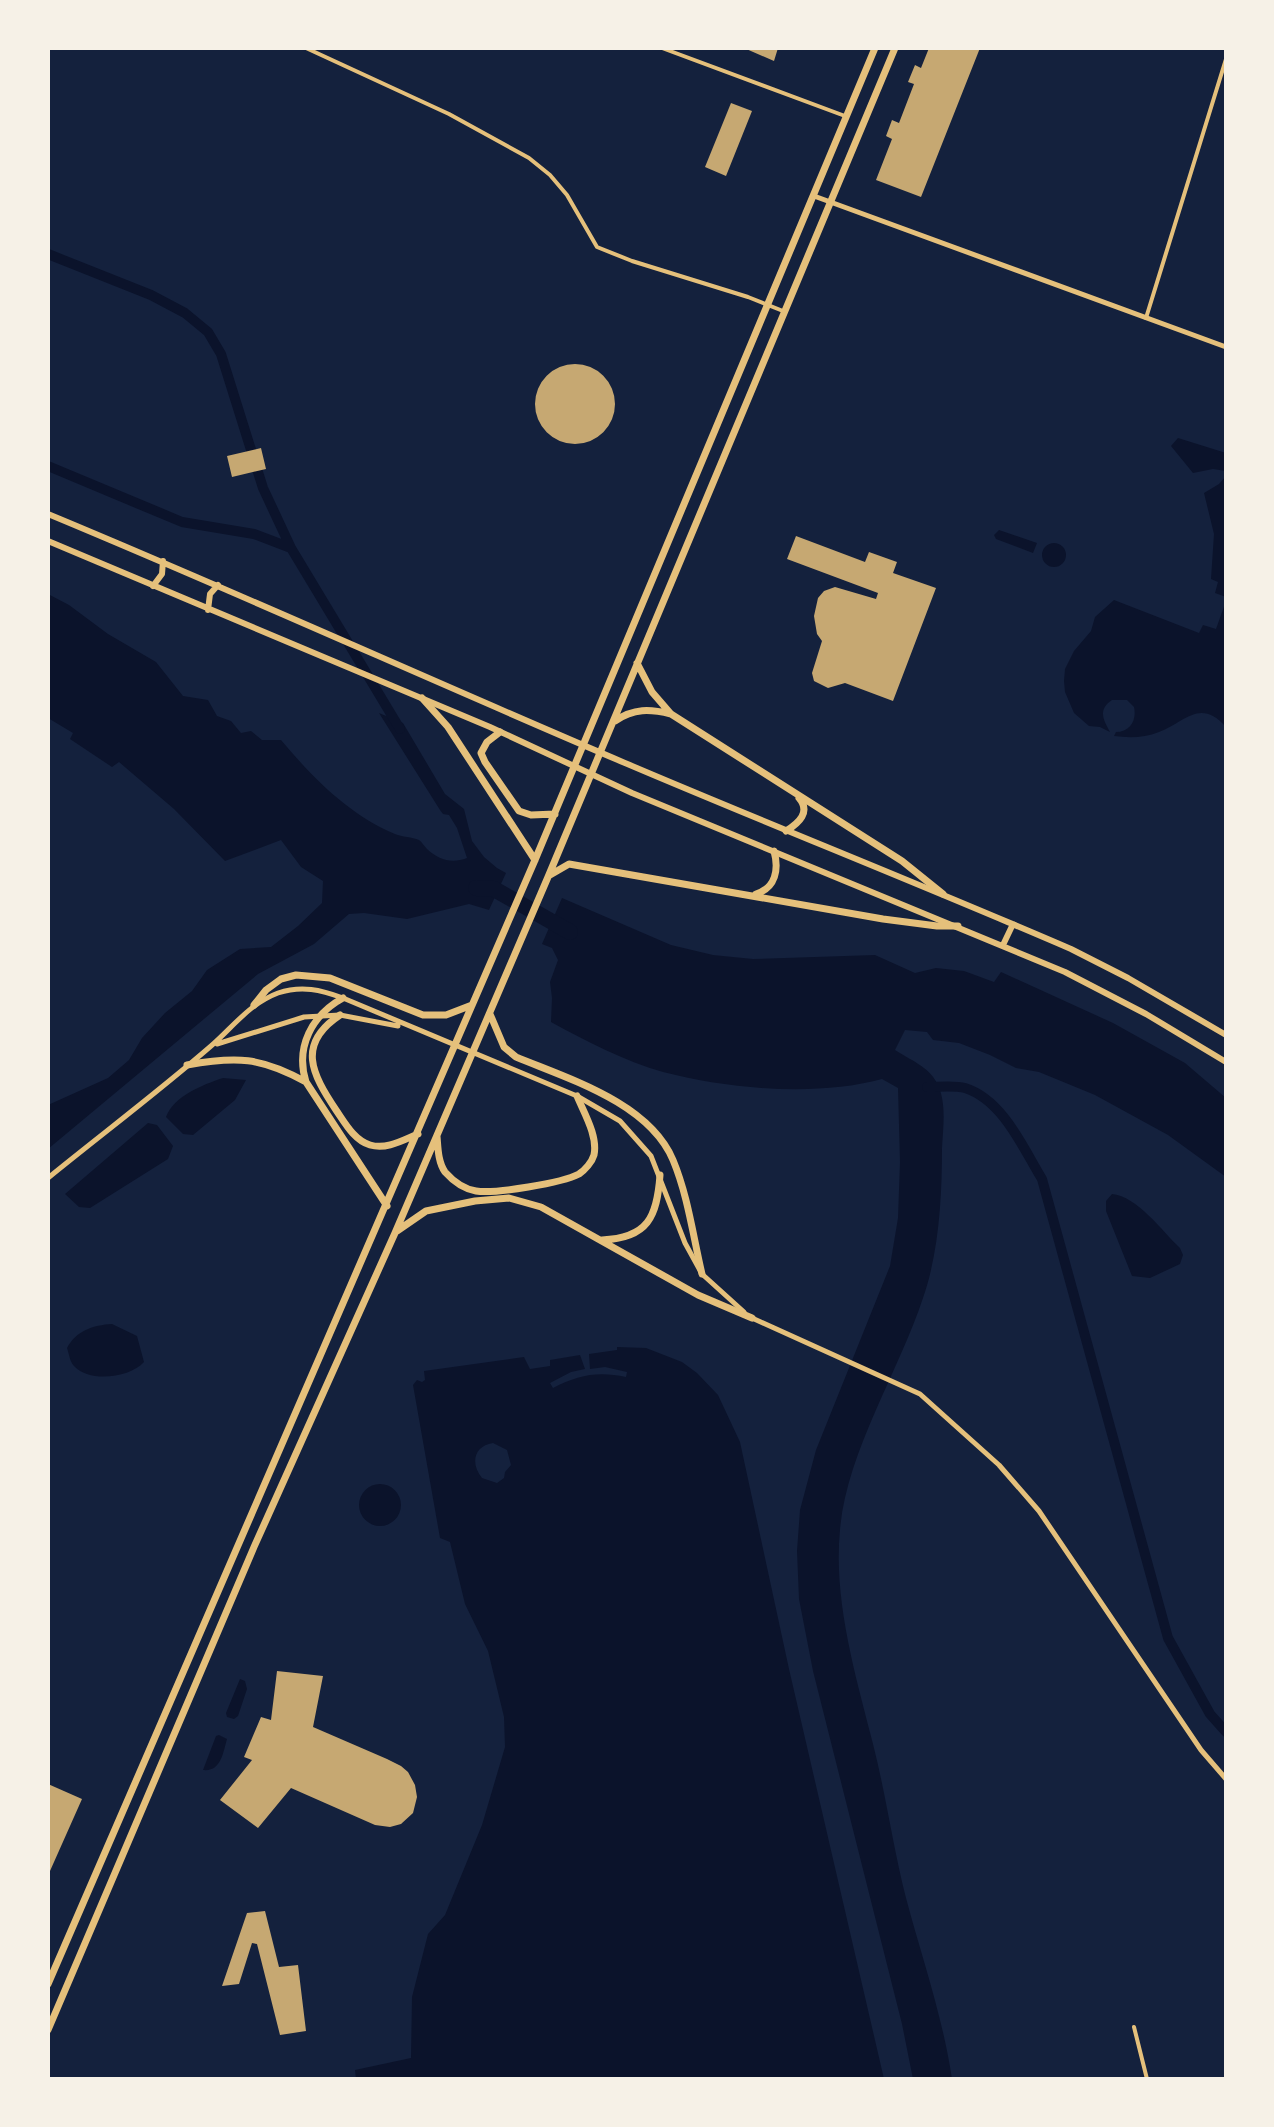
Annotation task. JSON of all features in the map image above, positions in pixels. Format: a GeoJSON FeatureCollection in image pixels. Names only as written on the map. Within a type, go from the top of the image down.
{"type":"FeatureCollection","features":[{"type":"Feature","properties":{"kind":"highway"},"geometry":{"type":"LineString","coordinates":[[48,1984],[555,814],[875,48]]}},
{"type":"Feature","properties":{"kind":"highway"},"geometry":{"type":"LineString","coordinates":[[48,2030],[254,1547],[490,1014],[895,48]]}},
{"type":"Feature","properties":{"kind":"highway"},"geometry":{"type":"LineString","coordinates":[[637,663],[652,692],[671,714],[902,861],[943,894]]}},
{"type":"Feature","properties":{"kind":"highway"},"geometry":{"type":"LineString","coordinates":[[422,698],[448,727],[535,860]]}},
{"type":"Feature","properties":{"kind":"highway"},"geometry":{"type":"LineString","coordinates":[[613,722],[636,711],[671,714]]}},
{"type":"Feature","properties":{"kind":"highway"},"geometry":{"type":"LineString","coordinates":[[500,732],[487,742],[481,753],[492,774],[519,811],[531,815],[555,814]]}},
{"type":"Feature","properties":{"kind":"highway"},"geometry":{"type":"LineString","coordinates":[[786,831],[800,821],[804,813],[804,804],[798,796]]}},
{"type":"Feature","properties":{"kind":"highway"},"geometry":{"type":"LineString","coordinates":[[563,843],[564,857],[569,864]]}},
{"type":"Feature","properties":{"kind":"highway"},"geometry":{"type":"LineString","coordinates":[[752,895],[766,890],[775,876],[777,863],[774,851]]}},
{"type":"Feature","properties":{"kind":"highway"},"geometry":{"type":"LineString","coordinates":[[548,877],[569,864],[921,925],[958,926]]}},
{"type":"Feature","properties":{"kind":"highway"},"geometry":{"type":"LineString","coordinates":[[254,1005],[266,990],[281,979],[296,975],[330,978],[423,1015],[446,1015],[472,1005]]}},
{"type":"Feature","properties":{"kind":"highway"},"geometry":{"type":"LineString","coordinates":[[343,998],[320,1016],[305,1040],[302,1069],[306,1082],[387,1206]]}},
{"type":"Feature","properties":{"kind":"highway"},"geometry":{"type":"LineString","coordinates":[[490,1014],[504,1047],[516,1057],[619,1102],[647,1126],[672,1157],[689,1211],[702,1274]]}},
{"type":"Feature","properties":{"kind":"highway"},"geometry":{"type":"LineString","coordinates":[[340,1015],[324,1027],[316,1039],[311,1057],[318,1083],[358,1139],[368,1144],[390,1145],[418,1134]]}},
{"type":"Feature","properties":{"kind":"highway"},"geometry":{"type":"LineString","coordinates":[[187,1065],[233,1058],[255,1060],[272,1064],[306,1082]]}},
{"type":"Feature","properties":{"kind":"highway"},"geometry":{"type":"LineString","coordinates":[[437,1135],[444,1170],[462,1186],[474,1190],[493,1192],[571,1178],[583,1171],[593,1156],[594,1140],[577,1096]]}},
{"type":"Feature","properties":{"kind":"highway"},"geometry":{"type":"LineString","coordinates":[[600,1240],[621,1239],[647,1225],[655,1211],[660,1175]]}},
{"type":"Feature","properties":{"kind":"highway"},"geometry":{"type":"LineString","coordinates":[[395,1233],[426,1211],[509,1198],[541,1207],[698,1295],[752,1318]]}},
{"type":"Feature","properties":{"kind":"main road"},"geometry":{"type":"LineString","coordinates":[[48,514],[786,831],[1013,924],[1111,969],[1226,1035]]}},
{"type":"Feature","properties":{"kind":"main road"},"geometry":{"type":"LineString","coordinates":[[48,541],[392,685],[632,793],[1003,945],[1097,988],[1226,1062]]}},
{"type":"Feature","properties":{"kind":"main road"},"geometry":{"type":"LineString","coordinates":[[153,586],[162,574],[163,561]]}},
{"type":"Feature","properties":{"kind":"main road"},"geometry":{"type":"LineString","coordinates":[[208,610],[208,598],[218,585]]}},
{"type":"Feature","properties":{"kind":"main road"},"geometry":{"type":"LineString","coordinates":[[1003,945],[1013,924]]}},
{"type":"Feature","properties":{"kind":"street"},"geometry":{"type":"LineString","coordinates":[[306,48],[449,114],[529,158],[550,175],[567,195],[597,247],[786,312]]}},
{"type":"Feature","properties":{"kind":"street"},"geometry":{"type":"LineString","coordinates":[[662,48],[847,117]]}},
{"type":"Feature","properties":{"kind":"street"},"geometry":{"type":"LineString","coordinates":[[1146,318],[1226,59]]}},
{"type":"Feature","properties":{"kind":"street"},"geometry":{"type":"LineString","coordinates":[[814,196],[1226,347]]}},
{"type":"Feature","properties":{"kind":"street"},"geometry":{"type":"LineString","coordinates":[[48,1178],[212,1045],[254,1005],[294,989],[311,988],[343,998],[577,1096],[620,1121],[651,1156],[685,1243],[702,1274],[752,1318],[901,1385],[936,1406],[999,1465],[1039,1511],[1201,1750],[1226,1779]]}},
{"type":"Feature","properties":{"kind":"street"},"geometry":{"type":"LineString","coordinates":[[212,1045],[286,1020],[320,1016],[340,1015],[409,1028]]}},
{"type":"Feature","properties":{"kind":"street"},"geometry":{"type":"LineString","coordinates":[[1134,2027],[1147,2079]]}},
{"type":"Feature","properties":{"kind":"water"},"geometry":{"type":"Polygon","coordinates":[[[1178,438],[1226,453],[1226,471],[1213,469],[1193,473],[1171,446],[1178,438]]]}},
{"type":"Feature","properties":{"kind":"water"},"geometry":{"type":"Polygon","coordinates":[[[1226,476],[1226,597],[1215,593],[1218,582],[1211,579],[1214,534],[1204,493],[1226,476]]]}},
{"type":"Feature","properties":{"kind":"water"},"geometry":{"type":"Polygon","coordinates":[[[999,530],[1037,543],[1033,553],[996,539],[994,535],[999,530]]]}},
{"type":"Feature","properties":{"kind":"water"},"geometry":{"type":"Polygon","coordinates":[[[1054,543],[1063,546],[1066,555],[1063,564],[1054,567],[1045,564],[1042,555],[1045,546],[1054,543]]]}},
{"type":"Feature","properties":{"kind":"water"},"geometry":{"type":"Polygon","coordinates":[[[48,594],[156,662],[183,696],[208,700],[217,716],[231,721],[241,733],[251,731],[262,740],[281,740],[305,768],[362,816],[395,834],[419,840],[441,858],[456,861],[467,858],[457,828],[449,815],[440,810],[379,713],[403,723],[445,794],[464,809],[472,841],[484,857],[506,873],[489,910],[469,904],[407,919],[349,914],[314,944],[258,974],[48,1149],[48,1105],[108,1078],[129,1060],[142,1038],[165,1013],[192,991],[207,970],[240,949],[271,947],[298,926],[322,903],[323,881],[301,867],[281,840],[225,861],[174,809],[119,762],[112,767],[70,739],[73,733],[48,718],[48,594]]]}},
{"type":"Feature","properties":{"kind":"water"},"geometry":{"type":"Polygon","coordinates":[[[1114,600],[1199,633],[1203,625],[1216,629],[1226,601],[1226,727],[1217,718],[1200,713],[1153,734],[1120,737],[1114,736],[1116,732],[1129,728],[1134,716],[1134,707],[1127,700],[1112,700],[1107,704],[1103,716],[1110,732],[1089,726],[1074,713],[1065,692],[1065,669],[1074,651],[1091,631],[1095,617],[1114,600]]]}},
{"type":"Feature","properties":{"kind":"water"},"geometry":{"type":"Polygon","coordinates":[[[562,898],[671,945],[713,955],[753,959],[875,955],[915,973],[936,968],[964,971],[994,982],[1001,972],[1113,1023],[1185,1063],[1226,1098],[1226,1177],[1168,1135],[1095,1095],[1039,1072],[1016,1068],[959,1043],[933,1040],[927,1032],[905,1030],[895,1050],[929,1072],[942,1098],[938,1224],[933,1262],[923,1298],[863,1442],[844,1501],[840,1530],[840,1584],[848,1638],[878,1763],[901,1879],[938,2011],[952,2079],[913,2079],[902,2024],[813,1671],[799,1599],[797,1551],[800,1510],[816,1450],[890,1266],[898,1218],[898,1088],[882,1079],[829,1088],[772,1089],[689,1078],[634,1062],[551,1022],[550,982],[558,960],[552,948],[542,944],[562,898]]]}},
{"type":"Feature","properties":{"kind":"water"},"geometry":{"type":"Polygon","coordinates":[[[223,1078],[246,1080],[235,1100],[193,1135],[183,1134],[166,1117],[182,1097],[223,1078]]]}},
{"type":"Feature","properties":{"kind":"water"},"geometry":{"type":"Polygon","coordinates":[[[148,1123],[157,1125],[173,1146],[168,1159],[90,1208],[79,1207],[65,1194],[148,1123]]]}},
{"type":"Feature","properties":{"kind":"water"},"geometry":{"type":"Polygon","coordinates":[[[1112,1194],[1140,1207],[1157,1224],[1180,1248],[1183,1255],[1180,1264],[1150,1278],[1132,1276],[1106,1211],[1106,1201],[1112,1194]]]}},
{"type":"Feature","properties":{"kind":"water"},"geometry":{"type":"Polygon","coordinates":[[[112,1324],[137,1336],[144,1362],[129,1372],[109,1376],[89,1375],[74,1366],[67,1348],[75,1337],[86,1330],[112,1324]]]}},
{"type":"Feature","properties":{"kind":"water"},"geometry":{"type":"Polygon","coordinates":[[[617,1347],[646,1348],[682,1362],[697,1373],[718,1395],[740,1442],[884,2079],[356,2079],[355,2070],[411,2058],[412,1997],[428,1934],[445,1915],[482,1825],[505,1747],[504,1717],[488,1651],[465,1604],[450,1542],[440,1538],[413,1385],[417,1380],[425,1380],[424,1371],[524,1357],[530,1369],[550,1366],[550,1360],[580,1355],[585,1369],[571,1372],[550,1383],[553,1388],[588,1375],[626,1377],[627,1372],[605,1367],[590,1369],[589,1354],[617,1350],[617,1347]],[[493,1443],[478,1451],[475,1461],[482,1478],[497,1483],[504,1478],[511,1465],[507,1450],[493,1443]]]}},
{"type":"Feature","properties":{"kind":"water"},"geometry":{"type":"Polygon","coordinates":[[[380,1484],[395,1490],[401,1505],[395,1520],[380,1526],[365,1520],[359,1505],[365,1490],[380,1484]]]}},
{"type":"Feature","properties":{"kind":"water"},"geometry":{"type":"Polygon","coordinates":[[[240,1679],[245,1681],[247,1689],[238,1716],[234,1719],[227,1717],[226,1713],[240,1679]]]}},
{"type":"Feature","properties":{"kind":"water"},"geometry":{"type":"Polygon","coordinates":[[[216,1736],[227,1739],[220,1760],[214,1768],[203,1770],[216,1736]]]}},
{"type":"Feature","properties":{"kind":"building"},"geometry":{"type":"Polygon","coordinates":[[[744,48],[778,48],[774,61],[744,48]]]}},
{"type":"Feature","properties":{"kind":"building"},"geometry":{"type":"Polygon","coordinates":[[[929,48],[980,48],[921,197],[876,180],[892,139],[886,136],[892,120],[899,123],[914,84],[908,82],[915,65],[921,68],[929,48]]]}},
{"type":"Feature","properties":{"kind":"building"},"geometry":{"type":"Polygon","coordinates":[[[731,103],[752,111],[726,176],[705,167],[731,103]]]}},
{"type":"Feature","properties":{"kind":"building"},"geometry":{"type":"Polygon","coordinates":[[[575,364],[590,367],[603,376],[612,389],[615,404],[612,419],[603,432],[590,441],[575,444],[560,441],[547,432],[538,419],[535,404],[538,389],[547,376],[560,367],[575,364]]]}},
{"type":"Feature","properties":{"kind":"building"},"geometry":{"type":"Polygon","coordinates":[[[261,448],[266,469],[232,477],[227,456],[261,448]]]}},
{"type":"Feature","properties":{"kind":"building"},"geometry":{"type":"Polygon","coordinates":[[[796,536],[865,562],[869,552],[897,562],[893,573],[936,588],[893,701],[845,683],[828,688],[814,681],[812,673],[822,641],[817,634],[814,616],[818,598],[824,591],[835,587],[876,599],[878,593],[787,559],[796,536]]]}},
{"type":"Feature","properties":{"kind":"building"},"geometry":{"type":"Polygon","coordinates":[[[277,1671],[323,1676],[313,1727],[387,1759],[408,1772],[417,1797],[413,1813],[401,1824],[390,1827],[375,1825],[291,1788],[258,1828],[220,1800],[252,1760],[244,1757],[261,1717],[271,1720],[277,1671]]]}},
{"type":"Feature","properties":{"kind":"building"},"geometry":{"type":"Polygon","coordinates":[[[48,1784],[82,1799],[50,1871],[48,1870],[48,1784]]]}},
{"type":"Feature","properties":{"kind":"building"},"geometry":{"type":"Polygon","coordinates":[[[265,1911],[279,1967],[298,1965],[306,2031],[280,2035],[257,1944],[252,1943],[239,1984],[222,1986],[247,1913],[265,1911]]]}},
{"type":"Feature","properties":{"kind":"waterway"},"geometry":{"type":"LineString","coordinates":[[48,254],[151,295],[185,313],[208,332],[221,354],[263,488],[291,548],[400,729]]}},
{"type":"Feature","properties":{"kind":"waterway"},"geometry":{"type":"LineString","coordinates":[[48,466],[182,522],[254,534],[291,548]]}},
{"type":"Feature","properties":{"kind":"waterway"},"geometry":{"type":"LineString","coordinates":[[476,888],[494,889],[570,932]]}},
{"type":"Feature","properties":{"kind":"waterway"},"geometry":{"type":"LineString","coordinates":[[927,1087],[965,1088],[990,1103],[1011,1126],[1042,1179],[1168,1638],[1210,1714],[1226,1732]]}}]}
